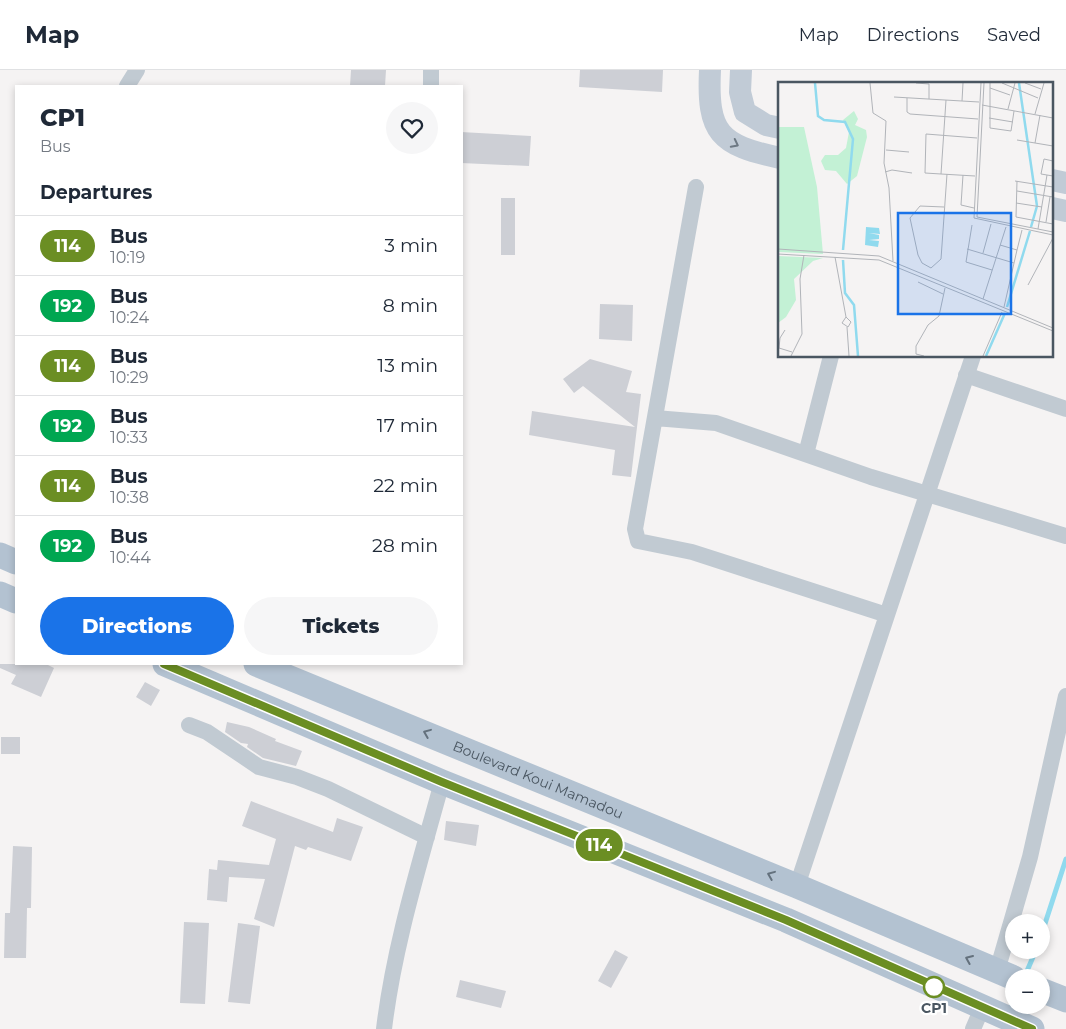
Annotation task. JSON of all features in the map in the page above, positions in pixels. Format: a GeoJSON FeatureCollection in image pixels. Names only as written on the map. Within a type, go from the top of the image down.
{"type":"FeatureCollection","features":[{"type":"Feature","properties":{"kind":"main road"},"geometry":{"type":"LineString","coordinates":[[0,555],[15,562]]}},
{"type":"Feature","properties":{"kind":"main road"},"geometry":{"type":"LineString","coordinates":[[0,594],[15,600]]}},
{"type":"Feature","properties":{"kind":"main road"},"geometry":{"type":"LineString","coordinates":[[166,665],[442,782],[786,920],[978,1019],[1032,1029]]}},
{"type":"Feature","properties":{"kind":"main road","name":"Boulevard Koui Mamadou"},"geometry":{"type":"LineString","coordinates":[[258,665],[797,886],[1005,975]]}},
{"type":"Feature","properties":{"kind":"main road"},"geometry":{"type":"LineString","coordinates":[[978,1019],[1005,975]]}},
{"type":"Feature","properties":{"kind":"main road"},"geometry":{"type":"LineString","coordinates":[[1050,994],[1066,1000]]}},
{"type":"Feature","properties":{"kind":"street"},"geometry":{"type":"LineString","coordinates":[[128,85],[137,70]]}},
{"type":"Feature","properties":{"kind":"street"},"geometry":{"type":"LineString","coordinates":[[431,70],[431,85]]}},
{"type":"Feature","properties":{"kind":"street"},"geometry":{"type":"LineString","coordinates":[[710,70],[709,92],[713,123],[728,141],[753,152],[778,158]]}},
{"type":"Feature","properties":{"kind":"street"},"geometry":{"type":"LineString","coordinates":[[741,70],[740,92],[745,112],[766,125],[778,128]]}},
{"type":"Feature","properties":{"kind":"street"},"geometry":{"type":"LineString","coordinates":[[713,123],[745,112]]}},
{"type":"Feature","properties":{"kind":"street"},"geometry":{"type":"LineString","coordinates":[[696,187],[635,529],[638,541],[692,552],[886,615]]}},
{"type":"Feature","properties":{"kind":"street"},"geometry":{"type":"LineString","coordinates":[[806,454],[830,358]]}},
{"type":"Feature","properties":{"kind":"street"},"geometry":{"type":"LineString","coordinates":[[797,886],[972,358]]}},
{"type":"Feature","properties":{"kind":"street"},"geometry":{"type":"LineString","coordinates":[[966,375],[1066,409]]}},
{"type":"Feature","properties":{"kind":"street"},"geometry":{"type":"LineString","coordinates":[[655,418],[716,423],[927,495],[1066,536]]}},
{"type":"Feature","properties":{"kind":"street"},"geometry":{"type":"LineString","coordinates":[[1006,969],[1066,696]]}},
{"type":"Feature","properties":{"kind":"street"},"geometry":{"type":"LineString","coordinates":[[189,725],[207,732],[259,767],[297,777],[427,837]]}},
{"type":"Feature","properties":{"kind":"street"},"geometry":{"type":"LineString","coordinates":[[384,1029],[388,998],[408,905],[442,782]]}},
{"type":"Feature","properties":{"kind":"building"},"geometry":{"type":"Polygon","coordinates":[[[351,70],[386,70],[385,85],[350,85],[351,70]]]}},
{"type":"Feature","properties":{"kind":"building"},"geometry":{"type":"Polygon","coordinates":[[[580,70],[663,70],[662,92],[579,87],[580,70]]]}},
{"type":"Feature","properties":{"kind":"building"},"geometry":{"type":"Polygon","coordinates":[[[463,132],[531,136],[529,166],[463,163],[463,132]]]}},
{"type":"Feature","properties":{"kind":"building"},"geometry":{"type":"Polygon","coordinates":[[[501,198],[515,198],[515,255],[501,255],[501,198]]]}},
{"type":"Feature","properties":{"kind":"building"},"geometry":{"type":"Polygon","coordinates":[[[600,304],[633,305],[632,341],[599,339],[600,304]]]}},
{"type":"Feature","properties":{"kind":"building"},"geometry":{"type":"Polygon","coordinates":[[[590,359],[632,371],[626,392],[641,394],[631,477],[612,475],[615,450],[529,435],[532,411],[635,427],[583,386],[574,393],[563,379],[590,359]]]}},
{"type":"Feature","properties":{"kind":"building"},"geometry":{"type":"Polygon","coordinates":[[[0,664],[15,664],[48,665],[54,668],[41,697],[11,684],[16,675],[0,668],[0,664]]]}},
{"type":"Feature","properties":{"kind":"building"},"geometry":{"type":"Polygon","coordinates":[[[145,682],[160,690],[151,706],[136,697],[145,682]]]}},
{"type":"Feature","properties":{"kind":"building"},"geometry":{"type":"Polygon","coordinates":[[[227,722],[249,727],[276,739],[275,741],[302,751],[296,766],[263,758],[247,747],[248,744],[241,743],[225,732],[227,722]]]}},
{"type":"Feature","properties":{"kind":"building"},"geometry":{"type":"Polygon","coordinates":[[[1,737],[20,737],[20,754],[1,754],[1,737]]]}},
{"type":"Feature","properties":{"kind":"building"},"geometry":{"type":"Polygon","coordinates":[[[251,801],[333,832],[337,818],[363,827],[351,861],[308,847],[306,850],[295,846],[274,927],[254,919],[265,879],[229,877],[227,902],[207,900],[209,869],[217,870],[218,860],[269,865],[276,839],[242,826],[251,801]]]}},
{"type":"Feature","properties":{"kind":"building"},"geometry":{"type":"Polygon","coordinates":[[[446,821],[479,825],[476,846],[444,840],[446,821]]]}},
{"type":"Feature","properties":{"kind":"building"},"geometry":{"type":"Polygon","coordinates":[[[13,846],[32,847],[31,908],[27,908],[26,958],[4,958],[5,913],[10,913],[13,846]]]}},
{"type":"Feature","properties":{"kind":"building"},"geometry":{"type":"Polygon","coordinates":[[[184,922],[209,923],[205,1004],[180,1003],[184,922]]]}},
{"type":"Feature","properties":{"kind":"building"},"geometry":{"type":"Polygon","coordinates":[[[238,923],[260,926],[250,1004],[228,1002],[238,923]]]}},
{"type":"Feature","properties":{"kind":"building"},"geometry":{"type":"Polygon","coordinates":[[[615,950],[628,957],[611,988],[598,981],[615,950]]]}},
{"type":"Feature","properties":{"kind":"building"},"geometry":{"type":"Polygon","coordinates":[[[460,980],[506,991],[501,1008],[456,997],[460,980]]]}},
{"type":"Feature","properties":{"kind":"waterway"},"geometry":{"type":"LineString","coordinates":[[1048,914],[1066,859]]}},
{"type":"Feature","properties":{"kind":"waterway"},"geometry":{"type":"LineString","coordinates":[[1028,969],[1032,959]]}},
{"type":"Feature","properties":{"kind":"bus line","name":"114"},"geometry":{"type":"LineString","coordinates":[[166,665],[442,782],[786,920],[1032,1029]]}},
{"type":"Feature","properties":{"kind":"place","name":"CP1"},"geometry":{"type":"Point","coordinates":[934,987]}}]}
